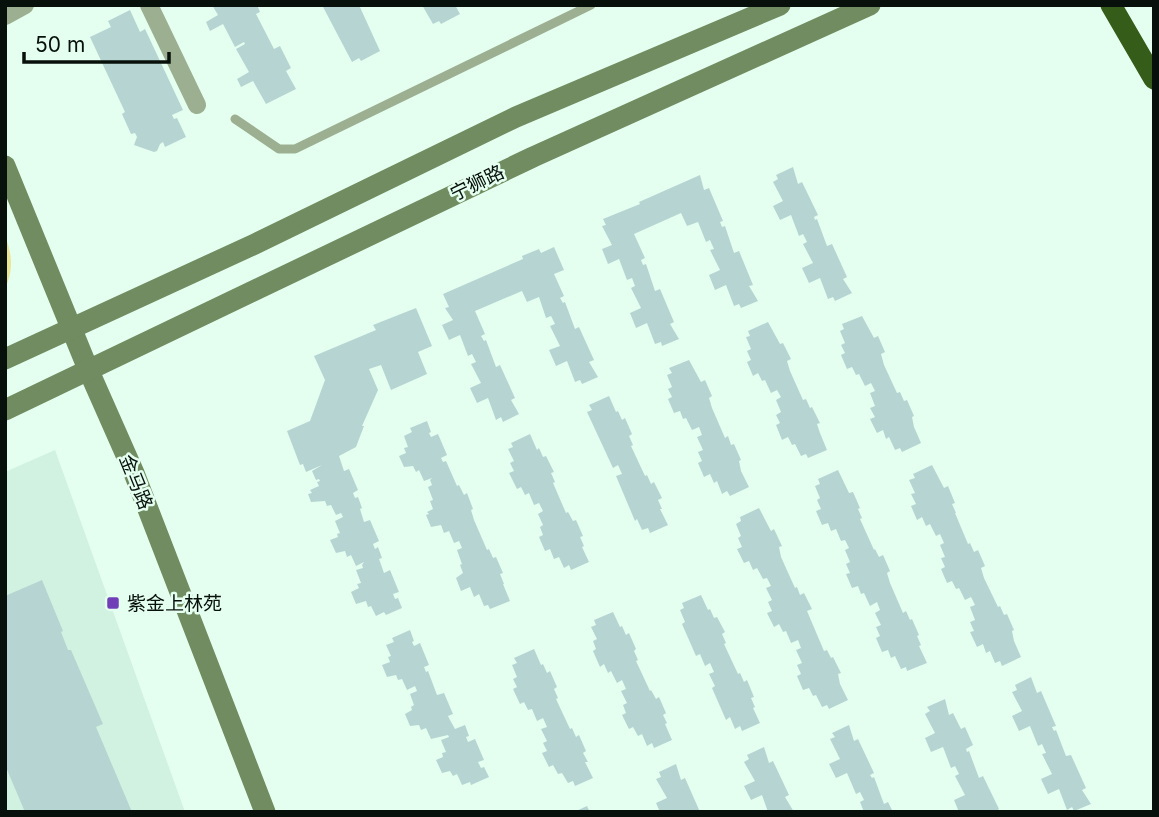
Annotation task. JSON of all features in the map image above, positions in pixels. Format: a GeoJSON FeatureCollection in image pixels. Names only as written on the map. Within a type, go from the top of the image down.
{"type":"FeatureCollection","features":[{"type":"Feature","properties":{"kind":"highway"},"geometry":{"type":"LineString","coordinates":[[1111,5],[1154,79]]}},
{"type":"Feature","properties":{"kind":"main road"},"geometry":{"type":"LineString","coordinates":[[5,359],[255,244],[516,117],[780,5]]}},
{"type":"Feature","properties":{"kind":"main road","name":"宁狮路"},"geometry":{"type":"LineString","coordinates":[[5,410],[520,163],[870,5]]}},
{"type":"Feature","properties":{"kind":"main road","name":"金马路"},"geometry":{"type":"LineString","coordinates":[[5,166],[88,369],[134,473],[263,806]]}},
{"type":"Feature","properties":{"kind":"street"},"geometry":{"type":"LineString","coordinates":[[5,16],[25,5]]}},
{"type":"Feature","properties":{"kind":"street"},"geometry":{"type":"LineString","coordinates":[[149,5],[197,106]]}},
{"type":"Feature","properties":{"kind":"lane"},"geometry":{"type":"LineString","coordinates":[[235,119],[279,149],[295,149],[591,5]]}},
{"type":"Feature","properties":{"kind":"shaded area"},"geometry":{"type":"Polygon","coordinates":[[[5,236],[11,262],[5,288],[5,236]]]}},
{"type":"Feature","properties":{"kind":"shaded area"},"geometry":{"type":"Polygon","coordinates":[[[55,450],[185,812],[5,812],[5,472],[55,450]]]}},
{"type":"Feature","properties":{"kind":"building"},"geometry":{"type":"Polygon","coordinates":[[[212,5],[257,5],[260,12],[256,14],[274,49],[280,46],[291,68],[286,71],[296,89],[266,104],[253,81],[241,87],[237,79],[249,72],[236,49],[245,44],[244,42],[235,47],[223,24],[210,31],[206,22],[218,15],[212,5]]]}},
{"type":"Feature","properties":{"kind":"building"},"geometry":{"type":"Polygon","coordinates":[[[322,5],[359,5],[380,51],[361,61],[359,58],[352,62],[322,5]]]}},
{"type":"Feature","properties":{"kind":"building"},"geometry":{"type":"Polygon","coordinates":[[[422,5],[455,5],[460,14],[441,24],[439,21],[433,24],[422,5]]]}},
{"type":"Feature","properties":{"kind":"building"},"geometry":{"type":"Polygon","coordinates":[[[130,10],[140,32],[145,29],[183,110],[172,115],[174,119],[177,118],[186,137],[165,147],[163,142],[154,152],[134,145],[137,137],[135,133],[131,134],[122,114],[125,112],[90,37],[111,27],[108,21],[130,10]]]}},
{"type":"Feature","properties":{"kind":"building"},"geometry":{"type":"Polygon","coordinates":[[[793,167],[798,184],[802,182],[818,215],[814,217],[827,246],[832,244],[847,277],[843,279],[852,293],[835,301],[833,297],[828,299],[820,278],[809,283],[802,268],[813,263],[803,244],[807,242],[803,234],[799,236],[791,215],[780,220],[773,206],[783,201],[773,182],[778,179],[776,175],[793,167]]]}},
{"type":"Feature","properties":{"kind":"building"},"geometry":{"type":"Polygon","coordinates":[[[700,175],[704,190],[709,188],[734,253],[739,251],[753,285],[749,286],[758,301],[741,308],[739,304],[734,306],[726,285],[715,290],[709,275],[720,270],[710,250],[714,249],[710,240],[706,242],[698,222],[687,226],[681,213],[634,234],[645,258],[641,260],[643,265],[646,264],[655,291],[660,289],[674,322],[670,324],[679,339],[662,346],[661,342],[655,344],[647,323],[636,328],[630,313],[641,308],[631,288],[635,286],[632,278],[627,280],[619,259],[608,264],[602,249],[612,245],[602,226],[606,225],[603,219],[700,175]]]}},
{"type":"Feature","properties":{"kind":"building"},"geometry":{"type":"Polygon","coordinates":[[[554,247],[564,270],[554,274],[564,296],[560,298],[565,302],[575,329],[579,327],[594,360],[589,362],[598,377],[582,384],[580,380],[575,382],[567,361],[556,366],[549,350],[560,346],[550,326],[555,324],[551,316],[546,318],[539,297],[527,302],[522,291],[475,311],[485,334],[481,336],[486,340],[496,367],[500,365],[515,398],[511,400],[519,414],[503,422],[501,417],[496,420],[488,398],[477,403],[470,388],[481,383],[471,364],[476,362],[472,354],[468,356],[460,335],[449,340],[442,325],[453,320],[445,308],[449,307],[443,294],[523,259],[522,256],[539,249],[541,253],[554,247]]]}},
{"type":"Feature","properties":{"kind":"building"},"geometry":{"type":"Polygon","coordinates":[[[416,308],[432,346],[418,352],[427,374],[391,390],[381,365],[369,369],[378,390],[356,447],[339,456],[344,471],[349,469],[358,490],[353,493],[355,498],[358,497],[364,522],[370,520],[379,541],[373,544],[375,549],[378,547],[384,573],[390,570],[399,592],[393,594],[402,608],[376,616],[366,601],[356,604],[351,592],[359,588],[357,584],[361,583],[356,570],[363,568],[364,562],[356,566],[351,555],[347,557],[345,551],[336,553],[330,540],[338,537],[337,534],[340,533],[335,521],[343,517],[341,513],[336,515],[331,505],[327,506],[325,501],[311,502],[308,494],[319,486],[317,482],[320,481],[316,480],[312,471],[322,465],[306,472],[303,464],[300,465],[287,431],[310,421],[325,380],[314,356],[376,330],[373,325],[416,308]]]}},
{"type":"Feature","properties":{"kind":"building"},"geometry":{"type":"Polygon","coordinates":[[[862,316],[874,338],[878,336],[885,352],[881,354],[884,365],[897,393],[900,392],[904,401],[907,400],[914,416],[914,427],[921,443],[902,452],[900,448],[895,450],[883,430],[877,433],[870,419],[875,417],[870,408],[875,406],[870,393],[875,391],[871,383],[865,386],[852,367],[847,369],[841,355],[845,353],[841,345],[845,343],[840,331],[844,329],[842,324],[862,316]]]}},
{"type":"Feature","properties":{"kind":"building"},"geometry":{"type":"Polygon","coordinates":[[[768,322],[791,359],[787,361],[803,400],[806,399],[810,408],[812,407],[820,423],[817,424],[827,450],[808,458],[806,454],[801,456],[788,437],[782,440],[776,425],[780,423],[776,415],[781,412],[776,400],[781,397],[777,390],[771,393],[758,373],[753,376],[747,362],[751,360],[747,351],[751,349],[746,337],[750,336],[748,331],[768,322]]]}},
{"type":"Feature","properties":{"kind":"building"},"geometry":{"type":"Polygon","coordinates":[[[689,360],[701,382],[705,380],[712,396],[709,398],[712,408],[725,438],[728,436],[731,445],[734,444],[741,460],[741,471],[749,487],[730,496],[727,491],[722,494],[717,481],[714,483],[710,474],[704,477],[698,463],[702,461],[698,452],[703,450],[697,437],[702,435],[699,427],[692,430],[680,411],[674,413],[668,399],[672,397],[668,389],[672,387],[667,375],[672,373],[669,368],[689,360]]]}},
{"type":"Feature","properties":{"kind":"building"},"geometry":{"type":"Polygon","coordinates":[[[609,396],[616,412],[618,411],[622,420],[625,418],[632,434],[629,436],[633,445],[631,446],[645,476],[647,475],[651,484],[654,482],[662,498],[658,500],[660,509],[668,525],[650,533],[648,528],[642,530],[637,519],[635,521],[616,476],[622,474],[618,465],[613,468],[587,412],[592,410],[589,405],[609,396]]]}},
{"type":"Feature","properties":{"kind":"building"},"geometry":{"type":"Polygon","coordinates":[[[427,421],[431,437],[438,434],[447,455],[441,458],[443,462],[446,461],[457,486],[459,485],[464,495],[467,493],[474,520],[487,550],[489,549],[493,558],[496,557],[503,573],[500,574],[510,601],[490,609],[488,605],[484,606],[479,594],[474,597],[470,587],[461,591],[456,578],[463,573],[457,550],[462,548],[459,541],[454,543],[449,531],[444,533],[441,525],[431,527],[426,515],[433,509],[428,487],[432,485],[432,478],[424,481],[419,470],[416,472],[413,466],[404,467],[399,456],[406,453],[404,448],[408,447],[404,436],[412,432],[410,428],[427,421]]]}},
{"type":"Feature","properties":{"kind":"building"},"geometry":{"type":"Polygon","coordinates":[[[530,434],[537,450],[539,448],[543,457],[546,456],[554,472],[551,473],[555,482],[553,483],[566,513],[568,512],[573,521],[576,520],[583,536],[580,537],[584,546],[582,547],[589,562],[571,570],[569,565],[564,568],[559,557],[554,559],[550,549],[545,551],[539,537],[543,535],[540,527],[543,525],[538,514],[543,511],[539,503],[534,505],[529,493],[525,495],[521,487],[517,489],[509,473],[514,471],[510,463],[514,461],[508,449],[513,447],[511,443],[530,434]]]}},
{"type":"Feature","properties":{"kind":"building"},"geometry":{"type":"Polygon","coordinates":[[[932,465],[944,488],[948,486],[955,503],[952,504],[955,513],[968,544],[970,543],[974,552],[978,550],[985,566],[981,568],[984,578],[998,607],[1000,606],[1004,615],[1007,614],[1014,630],[1014,641],[1021,657],[1002,666],[1000,661],[995,663],[990,651],[986,653],[983,644],[977,647],[970,632],[974,631],[970,622],[975,620],[970,607],[975,605],[971,597],[965,600],[952,581],[947,583],[941,569],[945,567],[941,558],[945,557],[940,545],[944,543],[940,534],[936,536],[930,524],[926,526],[922,517],[917,520],[911,506],[916,504],[911,494],[915,493],[909,480],[915,478],[913,474],[932,465]]]}},
{"type":"Feature","properties":{"kind":"building"},"geometry":{"type":"Polygon","coordinates":[[[838,470],[849,493],[853,492],[860,508],[860,519],[874,550],[879,557],[883,555],[890,571],[887,573],[890,583],[903,613],[906,611],[910,620],[912,619],[927,663],[907,671],[906,667],[901,669],[895,656],[891,658],[888,650],[882,652],[876,638],[880,636],[876,627],[881,625],[875,613],[880,610],[877,602],[870,606],[858,586],[852,588],[846,574],[850,573],[846,564],[850,562],[845,550],[849,548],[845,540],[841,541],[836,529],[831,531],[828,523],[822,525],[816,511],[821,509],[815,486],[820,484],[818,479],[838,470]]]}},
{"type":"Feature","properties":{"kind":"building"},"geometry":{"type":"Polygon","coordinates":[[[759,508],[782,546],[779,547],[781,557],[795,588],[797,587],[800,595],[804,593],[812,609],[807,611],[824,651],[827,650],[831,658],[833,657],[841,673],[838,674],[840,684],[848,700],[829,709],[827,705],[822,707],[809,688],[803,690],[797,676],[801,674],[797,665],[802,663],[796,650],[801,648],[798,640],[791,643],[786,631],[783,632],[779,624],[774,627],[767,613],[772,611],[768,602],[772,600],[766,588],[771,586],[757,568],[753,570],[749,561],[744,563],[737,549],[742,547],[736,524],[741,521],[740,517],[759,508]]]}},
{"type":"Feature","properties":{"kind":"building"},"geometry":{"type":"Polygon","coordinates":[[[42,580],[68,650],[71,650],[103,724],[96,727],[132,812],[25,812],[5,765],[5,596],[42,580]]]}},
{"type":"Feature","properties":{"kind":"building"},"geometry":{"type":"Polygon","coordinates":[[[701,595],[708,610],[710,609],[714,618],[717,617],[725,632],[722,634],[726,643],[724,644],[738,674],[740,673],[744,682],[747,680],[754,697],[751,698],[755,707],[753,708],[760,723],[742,731],[740,726],[735,729],[730,717],[726,720],[712,688],[715,686],[709,674],[714,672],[710,663],[705,666],[700,654],[696,656],[682,624],[685,622],[680,610],[684,608],[682,603],[701,595]]]}},
{"type":"Feature","properties":{"kind":"building"},"geometry":{"type":"Polygon","coordinates":[[[613,612],[626,635],[629,633],[636,649],[636,661],[650,691],[656,699],[659,697],[666,713],[663,715],[667,723],[665,724],[672,740],[654,748],[652,743],[647,746],[642,734],[638,736],[633,727],[629,729],[622,715],[626,713],[623,705],[627,703],[621,691],[626,689],[622,680],[617,683],[604,664],[600,667],[593,651],[596,649],[593,641],[597,639],[591,627],[596,625],[594,620],[613,612]]]}},
{"type":"Feature","properties":{"kind":"building"},"geometry":{"type":"Polygon","coordinates":[[[410,630],[414,646],[420,643],[429,665],[424,667],[437,695],[444,693],[453,714],[448,716],[450,720],[455,729],[465,725],[468,742],[475,739],[484,760],[478,762],[489,777],[471,785],[470,782],[462,785],[457,774],[453,776],[450,771],[442,773],[436,760],[446,752],[441,740],[449,737],[448,735],[431,739],[426,728],[421,730],[419,725],[410,726],[405,714],[412,710],[414,705],[410,694],[417,691],[415,686],[407,690],[402,679],[398,680],[396,675],[387,677],[382,665],[390,662],[388,657],[391,656],[386,645],[394,642],[392,638],[410,630]]]}},
{"type":"Feature","properties":{"kind":"building"},"geometry":{"type":"Polygon","coordinates":[[[534,649],[541,665],[543,664],[547,673],[550,671],[557,687],[554,689],[558,698],[556,699],[570,729],[572,728],[576,737],[579,735],[586,751],[583,753],[588,762],[585,762],[593,778],[575,786],[573,781],[568,783],[562,773],[558,774],[553,765],[549,767],[542,753],[547,751],[543,743],[547,741],[541,729],[547,727],[543,718],[537,721],[532,709],[528,710],[524,702],[520,704],[513,689],[517,687],[513,679],[517,677],[512,665],[517,663],[514,658],[534,649]]]}},
{"type":"Feature","properties":{"kind":"building"},"geometry":{"type":"Polygon","coordinates":[[[1031,677],[1037,693],[1041,691],[1056,726],[1052,727],[1056,730],[1066,756],[1071,755],[1086,788],[1082,790],[1091,804],[1074,811],[1072,807],[1067,810],[1059,789],[1048,794],[1041,779],[1052,774],[1042,754],[1046,753],[1042,744],[1038,746],[1030,726],[1019,731],[1012,716],[1022,711],[1012,692],[1017,690],[1015,685],[1031,677]]]}},
{"type":"Feature","properties":{"kind":"building"},"geometry":{"type":"Polygon","coordinates":[[[945,699],[949,715],[953,713],[961,729],[965,727],[973,745],[966,749],[979,778],[983,776],[999,809],[995,812],[959,812],[954,800],[965,795],[955,776],[959,774],[955,766],[951,768],[943,747],[931,752],[925,738],[935,733],[925,714],[930,711],[927,707],[945,699]]]}},
{"type":"Feature","properties":{"kind":"building"},"geometry":{"type":"Polygon","coordinates":[[[849,725],[854,741],[858,739],[874,773],[870,775],[874,777],[884,804],[888,802],[893,812],[864,812],[860,802],[864,800],[860,792],[856,794],[847,773],[836,778],[829,764],[840,759],[830,739],[835,737],[832,733],[849,725]]]}},
{"type":"Feature","properties":{"kind":"building"},"geometry":{"type":"Polygon","coordinates":[[[764,747],[769,763],[773,761],[789,795],[785,797],[794,812],[768,812],[762,795],[751,800],[744,786],[755,781],[744,762],[749,759],[747,755],[764,747]]]}},
{"type":"Feature","properties":{"kind":"building"},"geometry":{"type":"Polygon","coordinates":[[[676,764],[681,780],[685,778],[700,812],[660,812],[656,803],[667,798],[656,779],[661,777],[659,772],[676,764]]]}},
{"type":"Feature","properties":{"kind":"building"},"geometry":{"type":"Polygon","coordinates":[[[587,806],[590,812],[574,812],[587,806]]]}},
{"type":"Feature","properties":{"kind":"place","name":"紫金上林苑"},"geometry":{"type":"Point","coordinates":[113,603]}}]}
